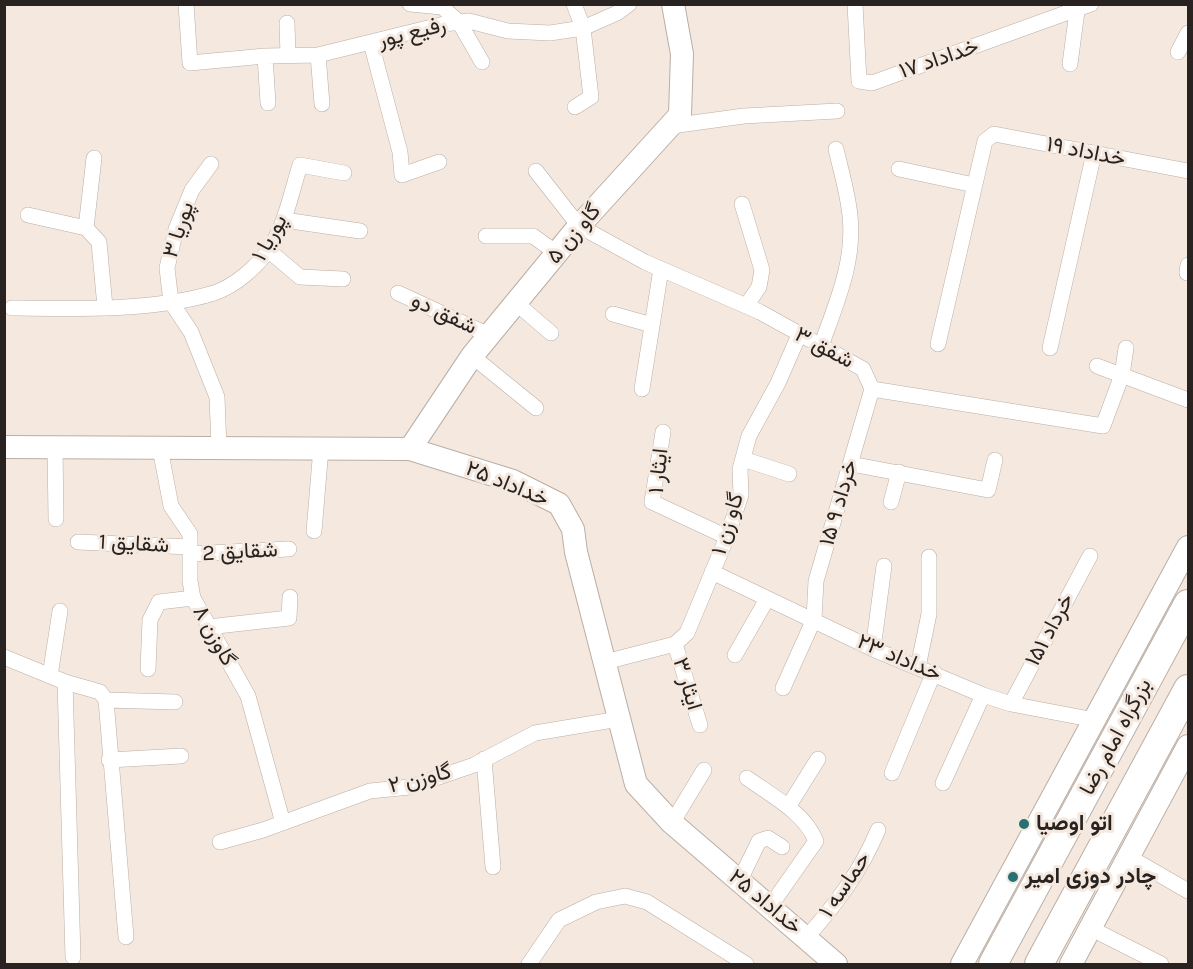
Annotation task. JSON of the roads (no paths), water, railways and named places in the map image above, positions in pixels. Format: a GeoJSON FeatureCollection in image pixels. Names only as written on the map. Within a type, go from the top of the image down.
{"type":"FeatureCollection","features":[{"type":"Feature","properties":{"kind":"highway","name":"بزرگراه امام رضا"},"geometry":{"type":"LineString","coordinates":[[993,964],[1188,603]]}},
{"type":"Feature","properties":{"kind":"highway","name":"بزرگراه امام رضا"},"geometry":{"type":"LineString","coordinates":[[1039,964],[1188,689]]}},
{"type":"Feature","properties":{"kind":"street","name":"رفیع پور"},"geometry":{"type":"LineString","coordinates":[[186,4],[190,63],[265,56],[318,55],[371,44],[444,24],[470,21],[508,31],[550,33],[583,28],[617,13],[628,4]]}},
{"type":"Feature","properties":{"kind":"street"},"geometry":{"type":"LineString","coordinates":[[410,4],[442,7],[459,22],[482,63]]}},
{"type":"Feature","properties":{"kind":"street"},"geometry":{"type":"LineString","coordinates":[[574,4],[583,28],[591,97],[575,107]]}},
{"type":"Feature","properties":{"kind":"street","name":"گاو زن ۵"},"geometry":{"type":"LineString","coordinates":[[410,448],[472,356],[489,335],[579,226],[680,115],[682,54],[673,4]]}},
{"type":"Feature","properties":{"kind":"street","name":"خداداد ۱۷"},"geometry":{"type":"LineString","coordinates":[[855,4],[859,81],[872,83],[1084,8]]}},
{"type":"Feature","properties":{"kind":"street"},"geometry":{"type":"LineString","coordinates":[[1070,64],[1084,8]]}},
{"type":"Feature","properties":{"kind":"street"},"geometry":{"type":"LineString","coordinates":[[288,23],[288,56]]}},
{"type":"Feature","properties":{"kind":"street"},"geometry":{"type":"LineString","coordinates":[[1178,52],[1188,33]]}},
{"type":"Feature","properties":{"kind":"street"},"geometry":{"type":"LineString","coordinates":[[371,44],[400,152],[402,175],[439,162]]}},
{"type":"Feature","properties":{"kind":"street"},"geometry":{"type":"LineString","coordinates":[[318,55],[322,104]]}},
{"type":"Feature","properties":{"kind":"street"},"geometry":{"type":"LineString","coordinates":[[265,56],[268,103]]}},
{"type":"Feature","properties":{"kind":"street"},"geometry":{"type":"LineString","coordinates":[[671,126],[744,116],[837,111]]}},
{"type":"Feature","properties":{"kind":"street","name":"خداداد ۱۹"},"geometry":{"type":"LineString","coordinates":[[974,185],[984,141],[994,135],[1188,171]]}},
{"type":"Feature","properties":{"kind":"street"},"geometry":{"type":"LineString","coordinates":[[821,346],[844,282],[851,246],[850,215],[836,148]]}},
{"type":"Feature","properties":{"kind":"street"},"geometry":{"type":"LineString","coordinates":[[1050,348],[1094,153]]}},
{"type":"Feature","properties":{"kind":"street"},"geometry":{"type":"LineString","coordinates":[[86,228],[94,158]]}},
{"type":"Feature","properties":{"kind":"street","name":"پوریا ۳"},"geometry":{"type":"LineString","coordinates":[[171,302],[167,268],[176,229],[192,190],[211,164]]}},
{"type":"Feature","properties":{"kind":"street","name":"پوریا ۱"},"geometry":{"type":"LineString","coordinates":[[12,308],[105,307],[171,302],[216,292],[249,273],[268,250],[284,220],[300,165],[344,173]]}},
{"type":"Feature","properties":{"kind":"street"},"geometry":{"type":"LineString","coordinates":[[899,169],[974,185],[938,344]]}},
{"type":"Feature","properties":{"kind":"street"},"geometry":{"type":"LineString","coordinates":[[536,171],[579,226]]}},
{"type":"Feature","properties":{"kind":"street"},"geometry":{"type":"LineString","coordinates":[[742,204],[762,270],[759,287],[746,306]]}},
{"type":"Feature","properties":{"kind":"street"},"geometry":{"type":"LineString","coordinates":[[28,214],[86,228],[99,242],[105,307]]}},
{"type":"Feature","properties":{"kind":"street"},"geometry":{"type":"LineString","coordinates":[[284,220],[360,231]]}},
{"type":"Feature","properties":{"kind":"street","name":"شفق ۳"},"geometry":{"type":"LineString","coordinates":[[579,226],[661,269],[746,306],[863,369],[872,389],[1103,426],[1122,375],[1126,348]]}},
{"type":"Feature","properties":{"kind":"street"},"geometry":{"type":"LineString","coordinates":[[486,236],[533,236],[558,254]]}},
{"type":"Feature","properties":{"kind":"street"},"geometry":{"type":"LineString","coordinates":[[268,250],[300,277],[343,279]]}},
{"type":"Feature","properties":{"kind":"street"},"geometry":{"type":"LineString","coordinates":[[642,389],[661,269]]}},
{"type":"Feature","properties":{"kind":"street","name":"شفق دو"},"geometry":{"type":"LineString","coordinates":[[398,293],[489,335]]}},
{"type":"Feature","properties":{"kind":"street"},"geometry":{"type":"LineString","coordinates":[[171,302],[191,332],[217,397],[219,448]]}},
{"type":"Feature","properties":{"kind":"street"},"geometry":{"type":"LineString","coordinates":[[516,303],[551,333]]}},
{"type":"Feature","properties":{"kind":"street"},"geometry":{"type":"LineString","coordinates":[[613,314],[652,325]]}},
{"type":"Feature","properties":{"kind":"street","name":"گاو زن ۱"},"geometry":{"type":"LineString","coordinates":[[675,644],[687,633],[727,537],[741,495],[740,469],[749,436],[778,383],[799,335]]}},
{"type":"Feature","properties":{"kind":"street"},"geometry":{"type":"LineString","coordinates":[[472,356],[536,408]]}},
{"type":"Feature","properties":{"kind":"street"},"geometry":{"type":"LineString","coordinates":[[1097,366],[1188,400]]}},
{"type":"Feature","properties":{"kind":"street","name":"۱۵ خرداد ۹"},"geometry":{"type":"LineString","coordinates":[[814,619],[816,581],[872,389]]}},
{"type":"Feature","properties":{"kind":"street","name":"ایثار ۱"},"geometry":{"type":"LineString","coordinates":[[663,432],[652,502],[727,537]]}},
{"type":"Feature","properties":{"kind":"street","name":"خداداد ۲۵"},"geometry":{"type":"LineString","coordinates":[[4,447],[410,448],[513,482],[558,504],[573,530],[576,552],[636,784],[672,823],[740,880],[769,909],[807,937],[836,964]]}},
{"type":"Feature","properties":{"kind":"street"},"geometry":{"type":"LineString","coordinates":[[55,447],[56,519]]}},
{"type":"Feature","properties":{"kind":"street","name":"گاوزن ۸"},"geometry":{"type":"LineString","coordinates":[[160,448],[171,506],[189,534],[190,581],[193,598],[248,696],[283,823]]}},
{"type":"Feature","properties":{"kind":"street"},"geometry":{"type":"LineString","coordinates":[[314,531],[321,448]]}},
{"type":"Feature","properties":{"kind":"street"},"geometry":{"type":"LineString","coordinates":[[743,459],[789,474]]}},
{"type":"Feature","properties":{"kind":"street"},"geometry":{"type":"LineString","coordinates":[[851,464],[988,490],[995,460]]}},
{"type":"Feature","properties":{"kind":"street"},"geometry":{"type":"LineString","coordinates":[[891,502],[899,472]]}},
{"type":"Feature","properties":{"kind":"street","name":"شقایق 1"},"geometry":{"type":"LineString","coordinates":[[78,542],[190,551]]}},
{"type":"Feature","properties":{"kind":"street"},"geometry":{"type":"LineString","coordinates":[[962,964],[1188,547]]}},
{"type":"Feature","properties":{"kind":"street","name":"شقایق 2"},"geometry":{"type":"LineString","coordinates":[[190,551],[289,549]]}},
{"type":"Feature","properties":{"kind":"street","name":"۱۵خرداد ۱"},"geometry":{"type":"LineString","coordinates":[[1011,704],[1090,556]]}},
{"type":"Feature","properties":{"kind":"street"},"geometry":{"type":"LineString","coordinates":[[918,668],[929,614],[928,557]]}},
{"type":"Feature","properties":{"kind":"street"},"geometry":{"type":"LineString","coordinates":[[873,648],[884,566]]}},
{"type":"Feature","properties":{"kind":"street","name":"خداداد ۲۳"},"geometry":{"type":"LineString","coordinates":[[712,572],[873,648],[918,668],[934,672],[983,695],[1011,704],[1095,720]]}},
{"type":"Feature","properties":{"kind":"street"},"geometry":{"type":"LineString","coordinates":[[208,627],[289,618],[290,597]]}},
{"type":"Feature","properties":{"kind":"street"},"geometry":{"type":"LineString","coordinates":[[148,669],[150,620],[159,602],[193,598]]}},
{"type":"Feature","properties":{"kind":"street"},"geometry":{"type":"LineString","coordinates":[[735,655],[766,598]]}},
{"type":"Feature","properties":{"kind":"street"},"geometry":{"type":"LineString","coordinates":[[50,676],[60,611]]}},
{"type":"Feature","properties":{"kind":"street"},"geometry":{"type":"LineString","coordinates":[[783,688],[814,619]]}},
{"type":"Feature","properties":{"kind":"street"},"geometry":{"type":"LineString","coordinates":[[605,662],[675,644]]}},
{"type":"Feature","properties":{"kind":"street","name":"ایثار ۳"},"geometry":{"type":"LineString","coordinates":[[675,644],[700,725]]}},
{"type":"Feature","properties":{"kind":"street"},"geometry":{"type":"LineString","coordinates":[[4,657],[64,682],[100,692],[106,700],[109,760],[126,937]]}},
{"type":"Feature","properties":{"kind":"street"},"geometry":{"type":"LineString","coordinates":[[892,773],[934,672]]}},
{"type":"Feature","properties":{"kind":"street"},"geometry":{"type":"LineString","coordinates":[[64,682],[73,957]]}},
{"type":"Feature","properties":{"kind":"street"},"geometry":{"type":"LineString","coordinates":[[943,783],[983,695]]}},
{"type":"Feature","properties":{"kind":"street"},"geometry":{"type":"LineString","coordinates":[[106,700],[175,702]]}},
{"type":"Feature","properties":{"kind":"street","name":"گاوزن ۲"},"geometry":{"type":"LineString","coordinates":[[220,842],[283,823],[370,790],[410,787],[484,759],[535,733],[619,719]]}},
{"type":"Feature","properties":{"kind":"street"},"geometry":{"type":"LineString","coordinates":[[1151,816],[1160,741]]}},
{"type":"Feature","properties":{"kind":"street"},"geometry":{"type":"LineString","coordinates":[[1071,964],[1188,746]]}},
{"type":"Feature","properties":{"kind":"street"},"geometry":{"type":"LineString","coordinates":[[109,760],[182,756]]}},
{"type":"Feature","properties":{"kind":"street"},"geometry":{"type":"LineString","coordinates":[[484,759],[493,867]]}},
{"type":"Feature","properties":{"kind":"street"},"geometry":{"type":"LineString","coordinates":[[788,807],[818,759]]}},
{"type":"Feature","properties":{"kind":"street"},"geometry":{"type":"LineString","coordinates":[[672,823],[704,770]]}},
{"type":"Feature","properties":{"kind":"street"},"geometry":{"type":"LineString","coordinates":[[747,778],[788,807],[810,827],[816,841],[769,909]]}},
{"type":"Feature","properties":{"kind":"street"},"geometry":{"type":"LineString","coordinates":[[1026,846],[1086,792]]}},
{"type":"Feature","properties":{"kind":"street","name":"حماسه ۱"},"geometry":{"type":"LineString","coordinates":[[807,937],[841,898],[869,852],[878,830]]}},
{"type":"Feature","properties":{"kind":"street"},"geometry":{"type":"LineString","coordinates":[[740,880],[759,841],[768,838],[782,847]]}},
{"type":"Feature","properties":{"kind":"street"},"geometry":{"type":"LineString","coordinates":[[1129,857],[1188,891]]}},
{"type":"Feature","properties":{"kind":"street"},"geometry":{"type":"LineString","coordinates":[[529,964],[559,920],[596,902],[625,896],[647,902],[746,964]]}},
{"type":"Feature","properties":{"kind":"street"},"geometry":{"type":"LineString","coordinates":[[1090,928],[1161,964]]}},
{"type":"Feature","properties":{"kind":"place","name":"اتو اوصیا"},"geometry":{"type":"Point","coordinates":[1024,824]}},
{"type":"Feature","properties":{"kind":"place","name":"چادر دوزی امیر"},"geometry":{"type":"Point","coordinates":[1013,877]}}]}
